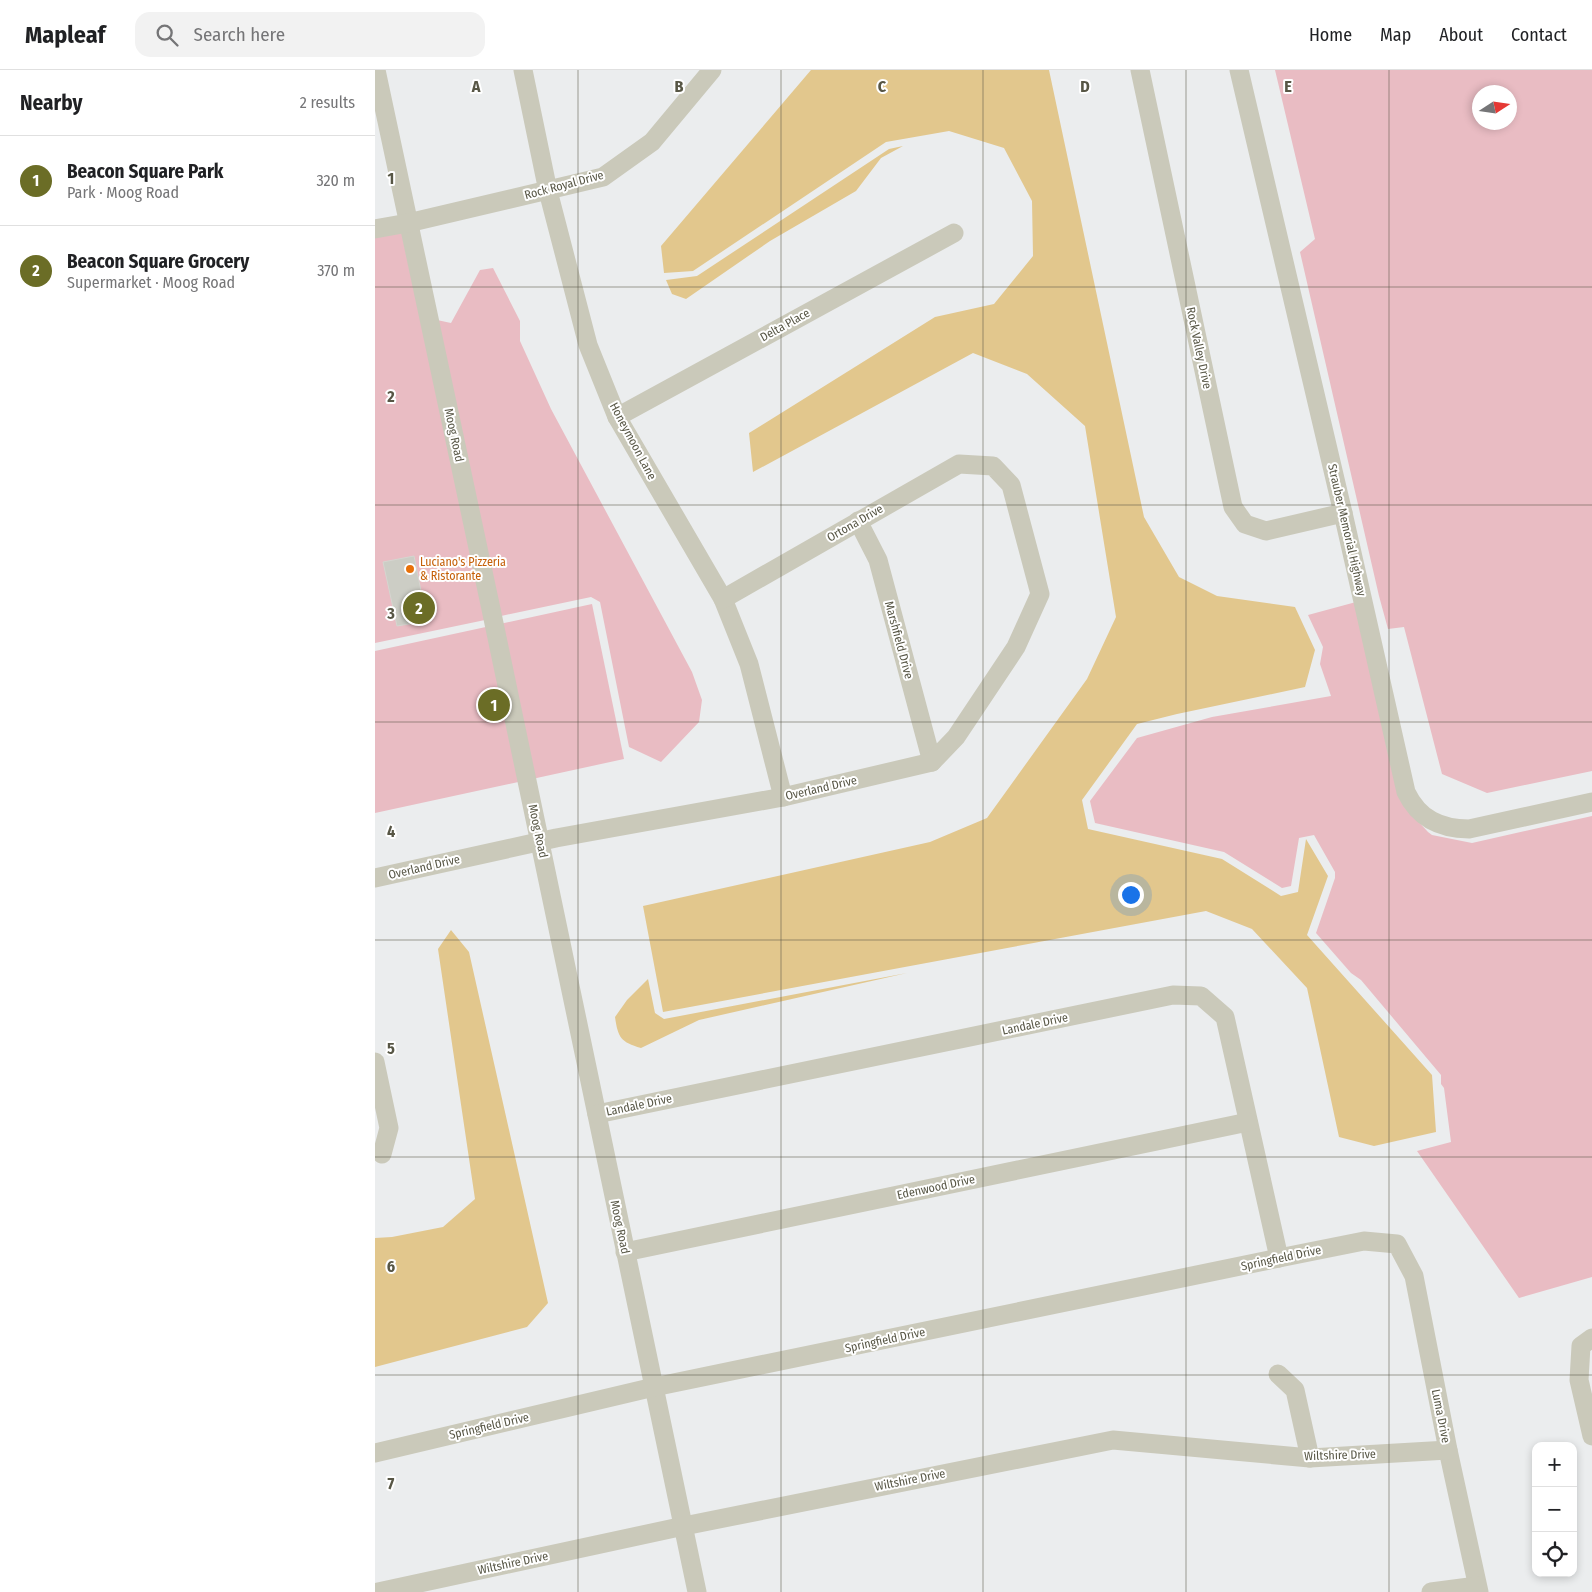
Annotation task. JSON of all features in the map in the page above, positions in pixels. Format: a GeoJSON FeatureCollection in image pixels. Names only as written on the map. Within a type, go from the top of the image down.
{"type":"FeatureCollection","features":[{"type":"Feature","properties":{"kind":"street","name":"Honeymoon Lane"},"geometry":{"type":"LineString","coordinates":[[523,70],[548,191],[588,345],[617,417],[723,599],[749,664],[783,797]]}},
{"type":"Feature","properties":{"kind":"street","name":"Rock Royal Drive"},"geometry":{"type":"LineString","coordinates":[[375,229],[603,177],[652,142],[712,70]]}},
{"type":"Feature","properties":{"kind":"street","name":"Rock Valley Drive"},"geometry":{"type":"LineString","coordinates":[[1140,70],[1233,507],[1245,524],[1266,531],[1343,513]]}},
{"type":"Feature","properties":{"kind":"street","name":"Strauber Memorial Highway"},"geometry":{"type":"LineString","coordinates":[[1239,70],[1406,792],[1412,804],[1424,816],[1453,829],[1469,830],[1592,802]]}},
{"type":"Feature","properties":{"kind":"street","name":"Moog Road"},"geometry":{"type":"LineString","coordinates":[[377,81],[540,842],[697,1592]]}},
{"type":"Feature","properties":{"kind":"street","name":"Delta Place"},"geometry":{"type":"LineString","coordinates":[[617,417],[954,233]]}},
{"type":"Feature","properties":{"kind":"street","name":"Ortona Drive"},"geometry":{"type":"LineString","coordinates":[[723,599],[959,464],[993,466],[1011,484],[1040,594],[1016,647],[956,737],[932,762]]}},
{"type":"Feature","properties":{"kind":"street","name":"Marshfield Drive"},"geometry":{"type":"LineString","coordinates":[[857,521],[878,560],[932,762]]}},
{"type":"Feature","properties":{"kind":"street","name":"Overland Drive"},"geometry":{"type":"LineString","coordinates":[[375,878],[540,842],[783,797],[932,762]]}},
{"type":"Feature","properties":{"kind":"street","name":"Landale Drive"},"geometry":{"type":"LineString","coordinates":[[597,1114],[1173,995],[1201,996],[1225,1017],[1279,1258]]}},
{"type":"Feature","properties":{"kind":"street"},"geometry":{"type":"LineString","coordinates":[[375,1062],[389,1128],[383,1154]]}},
{"type":"Feature","properties":{"kind":"street","name":"Edenwood Drive"},"geometry":{"type":"LineString","coordinates":[[625,1252],[1248,1122]]}},
{"type":"Feature","properties":{"kind":"street","name":"Springfield Drive"},"geometry":{"type":"LineString","coordinates":[[375,1453],[655,1387],[1279,1258],[1364,1241],[1397,1244]]}},
{"type":"Feature","properties":{"kind":"street","name":"Luma Drive"},"geometry":{"type":"LineString","coordinates":[[1397,1244],[1414,1276],[1448,1450],[1478,1589]]}},
{"type":"Feature","properties":{"kind":"street"},"geometry":{"type":"LineString","coordinates":[[1587,1342],[1579,1380],[1592,1436]]}},
{"type":"Feature","properties":{"kind":"street"},"geometry":{"type":"LineString","coordinates":[[1278,1374],[1295,1390],[1310,1458]]}},
{"type":"Feature","properties":{"kind":"street","name":"Wiltshire Drive"},"geometry":{"type":"LineString","coordinates":[[378,1592],[684,1526],[1113,1440],[1310,1458],[1448,1450]]}},
{"type":"Feature","properties":{"kind":"street"},"geometry":{"type":"LineString","coordinates":[[1431,1592],[1478,1589]]}},
{"type":"Feature","properties":{"kind":"shaded area"},"geometry":{"type":"Polygon","coordinates":[[[811,70],[1049,70],[1144,517],[1179,577],[1217,596],[1295,607],[1315,650],[1305,687],[1137,724],[1082,800],[1088,829],[1222,859],[1281,896],[1298,892],[1306,839],[1328,876],[1307,935],[1432,1075],[1436,1132],[1374,1146],[1339,1137],[1307,988],[1252,929],[1206,911],[663,1012],[643,906],[930,842],[987,818],[1087,679],[1116,617],[1085,426],[1027,374],[973,353],[753,472],[749,433],[935,317],[994,304],[1033,256],[1032,201],[1004,148],[949,131],[886,142],[693,271],[664,273],[661,246],[811,70]]]}},
{"type":"Feature","properties":{"kind":"shaded area"},"geometry":{"type":"Polygon","coordinates":[[[1275,70],[1592,70],[1592,771],[1487,793],[1442,774],[1404,627],[1388,629],[1379,596],[1300,252],[1315,239],[1275,70]]]}},
{"type":"Feature","properties":{"kind":"shaded area"},"geometry":{"type":"Polygon","coordinates":[[[903,146],[881,158],[856,191],[770,241],[686,299],[672,294],[666,280],[697,276],[889,149],[903,146]]]}},
{"type":"Feature","properties":{"kind":"shaded area"},"geometry":{"type":"Polygon","coordinates":[[[400,225],[485,620],[375,643],[375,231],[400,225]]]}},
{"type":"Feature","properties":{"kind":"shaded area"},"geometry":{"type":"Polygon","coordinates":[[[493,268],[520,321],[520,341],[551,409],[692,672],[702,700],[699,722],[661,762],[629,747],[600,602],[591,597],[501,616],[437,320],[451,323],[480,270],[493,268]]]}},
{"type":"Feature","properties":{"kind":"shaded area"},"geometry":{"type":"Polygon","coordinates":[[[1356,602],[1405,807],[1428,832],[1432,835],[1472,843],[1592,816],[1592,1277],[1519,1298],[1417,1151],[1451,1142],[1441,1075],[1361,980],[1351,973],[1316,933],[1335,878],[1335,872],[1314,835],[1299,838],[1291,886],[1282,888],[1224,852],[1095,823],[1090,801],[1137,738],[1212,717],[1331,696],[1320,664],[1323,647],[1308,615],[1356,602]]]}},
{"type":"Feature","properties":{"kind":"shaded area"},"geometry":{"type":"Polygon","coordinates":[[[592,604],[624,759],[375,813],[375,651],[592,604]]]}},
{"type":"Feature","properties":{"kind":"shaded area"},"geometry":{"type":"Polygon","coordinates":[[[451,930],[469,952],[548,1303],[527,1327],[375,1367],[375,1238],[392,1237],[443,1227],[475,1199],[438,949],[451,930]]]}},
{"type":"Feature","properties":{"kind":"shaded area"},"geometry":{"type":"Polygon","coordinates":[[[907,973],[699,1020],[641,1048],[625,1041],[619,1034],[616,1024],[615,1017],[627,1000],[648,979],[655,1013],[664,1019],[907,973]]]}},
{"type":"Feature","properties":{"kind":"building"},"geometry":{"type":"Polygon","coordinates":[[[414,556],[427,621],[397,626],[383,562],[414,556]]]}},
{"type":"Feature","properties":{"kind":"place","name":"Luciano's Pizzeria & Ristorante"},"geometry":{"type":"Point","coordinates":[410,569]}},
{"type":"Feature","properties":{"kind":"place","name":"Beacon Square Grocery"},"geometry":{"type":"Point","coordinates":[419,608]}},
{"type":"Feature","properties":{"kind":"place","name":"Beacon Square Park"},"geometry":{"type":"Point","coordinates":[494,705]}}]}
